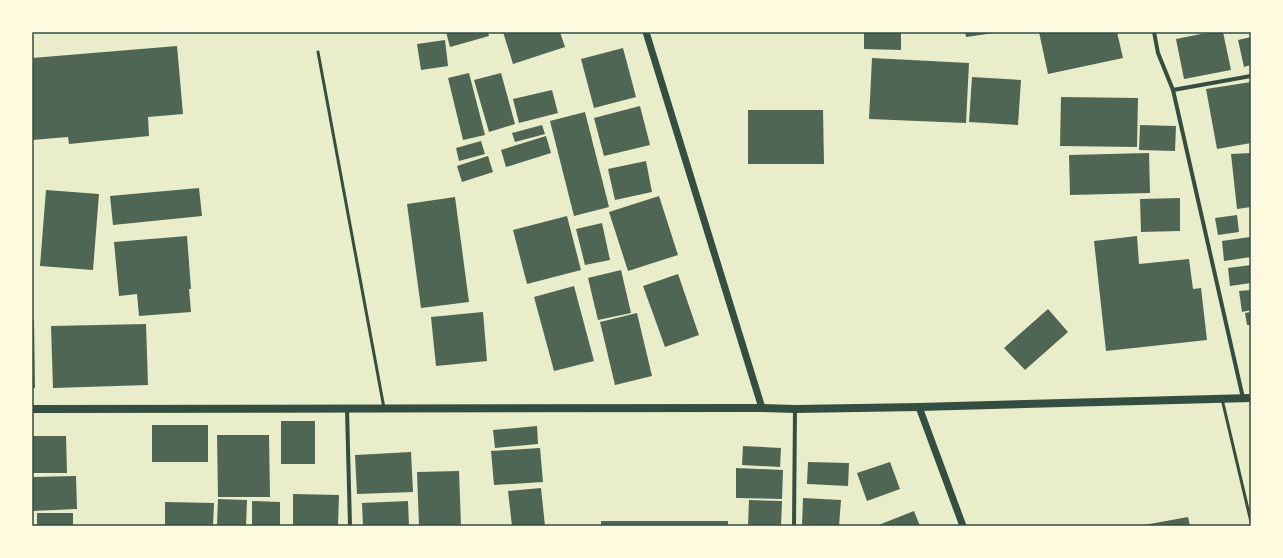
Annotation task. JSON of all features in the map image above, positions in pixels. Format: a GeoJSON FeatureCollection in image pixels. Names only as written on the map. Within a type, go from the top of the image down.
{"type":"FeatureCollection","features":[{"type":"Feature","properties":{"kind":"main road"},"geometry":{"type":"LineString","coordinates":[[32,409],[384,410],[919,408],[1247,398]]}},
{"type":"Feature","properties":{"kind":"street"},"geometry":{"type":"LineString","coordinates":[[646,32],[762,408]]}},
{"type":"Feature","properties":{"kind":"street"},"geometry":{"type":"LineString","coordinates":[[1154,32],[1158,53],[1173,90],[1247,398]]}},
{"type":"Feature","properties":{"kind":"street"},"geometry":{"type":"LineString","coordinates":[[1173,90],[1251,76]]}},
{"type":"Feature","properties":{"kind":"street"},"geometry":{"type":"LineString","coordinates":[[919,408],[964,526]]}},
{"type":"Feature","properties":{"kind":"street"},"geometry":{"type":"LineString","coordinates":[[347,409],[350,526]]}},
{"type":"Feature","properties":{"kind":"street"},"geometry":{"type":"LineString","coordinates":[[794,526],[795,409]]}},
{"type":"Feature","properties":{"kind":"lane"},"geometry":{"type":"LineString","coordinates":[[318,52],[384,410]]}},
{"type":"Feature","properties":{"kind":"lane"},"geometry":{"type":"LineString","coordinates":[[1222,399],[1251,522]]}},
{"type":"Feature","properties":{"kind":"building"},"geometry":{"type":"Polygon","coordinates":[[[446,32],[488,32],[489,36],[450,47],[446,32]]]}},
{"type":"Feature","properties":{"kind":"building"},"geometry":{"type":"Polygon","coordinates":[[[503,32],[560,32],[565,47],[513,64],[503,32]]]}},
{"type":"Feature","properties":{"kind":"building"},"geometry":{"type":"Polygon","coordinates":[[[864,32],[901,32],[901,50],[864,49],[864,32]]]}},
{"type":"Feature","properties":{"kind":"building"},"geometry":{"type":"Polygon","coordinates":[[[965,32],[994,32],[994,33],[966,37],[965,32]]]}},
{"type":"Feature","properties":{"kind":"building"},"geometry":{"type":"Polygon","coordinates":[[[1039,32],[1117,32],[1123,58],[1048,74],[1039,32]]]}},
{"type":"Feature","properties":{"kind":"building"},"geometry":{"type":"Polygon","coordinates":[[[1211,32],[1223,32],[1231,70],[1184,79],[1176,39],[1211,32]]]}},
{"type":"Feature","properties":{"kind":"building"},"geometry":{"type":"Polygon","coordinates":[[[1251,37],[1251,65],[1244,67],[1238,40],[1251,37]]]}},
{"type":"Feature","properties":{"kind":"building"},"geometry":{"type":"Polygon","coordinates":[[[445,40],[448,66],[421,70],[417,44],[445,40]]]}},
{"type":"Feature","properties":{"kind":"building"},"geometry":{"type":"Polygon","coordinates":[[[177,46],[183,114],[148,117],[149,136],[69,144],[68,137],[32,140],[32,58],[177,46]]]}},
{"type":"Feature","properties":{"kind":"building"},"geometry":{"type":"Polygon","coordinates":[[[623,48],[636,97],[594,108],[581,59],[623,48]]]}},
{"type":"Feature","properties":{"kind":"building"},"geometry":{"type":"Polygon","coordinates":[[[872,58],[969,63],[966,123],[869,119],[872,58]]]}},
{"type":"Feature","properties":{"kind":"building"},"geometry":{"type":"Polygon","coordinates":[[[469,73],[485,135],[463,140],[448,78],[469,73]]]}},
{"type":"Feature","properties":{"kind":"building"},"geometry":{"type":"Polygon","coordinates":[[[501,73],[515,124],[489,132],[474,80],[501,73]]]}},
{"type":"Feature","properties":{"kind":"building"},"geometry":{"type":"Polygon","coordinates":[[[972,77],[1021,80],[1018,125],[969,122],[972,77]]]}},
{"type":"Feature","properties":{"kind":"building"},"geometry":{"type":"Polygon","coordinates":[[[1251,82],[1251,143],[1217,149],[1206,89],[1251,82]]]}},
{"type":"Feature","properties":{"kind":"building"},"geometry":{"type":"Polygon","coordinates":[[[552,90],[558,113],[519,123],[513,99],[552,90]]]}},
{"type":"Feature","properties":{"kind":"building"},"geometry":{"type":"Polygon","coordinates":[[[1061,97],[1138,98],[1137,147],[1060,146],[1061,97]]]}},
{"type":"Feature","properties":{"kind":"building"},"geometry":{"type":"Polygon","coordinates":[[[640,106],[650,145],[604,156],[594,118],[640,106]]]}},
{"type":"Feature","properties":{"kind":"building"},"geometry":{"type":"Polygon","coordinates":[[[748,110],[823,110],[824,164],[748,164],[748,110]]]}},
{"type":"Feature","properties":{"kind":"building"},"geometry":{"type":"Polygon","coordinates":[[[585,112],[609,207],[574,216],[550,121],[585,112]]]}},
{"type":"Feature","properties":{"kind":"building"},"geometry":{"type":"Polygon","coordinates":[[[542,125],[545,134],[515,142],[512,133],[542,125]]]}},
{"type":"Feature","properties":{"kind":"building"},"geometry":{"type":"Polygon","coordinates":[[[1140,125],[1176,126],[1175,151],[1139,150],[1140,125]]]}},
{"type":"Feature","properties":{"kind":"building"},"geometry":{"type":"Polygon","coordinates":[[[546,136],[551,153],[506,167],[501,150],[546,136]]]}},
{"type":"Feature","properties":{"kind":"building"},"geometry":{"type":"Polygon","coordinates":[[[481,141],[485,154],[459,161],[456,148],[481,141]]]}},
{"type":"Feature","properties":{"kind":"building"},"geometry":{"type":"Polygon","coordinates":[[[1149,153],[1150,193],[1070,195],[1069,155],[1149,153]]]}},
{"type":"Feature","properties":{"kind":"building"},"geometry":{"type":"Polygon","coordinates":[[[1251,153],[1251,207],[1237,209],[1231,154],[1251,153]]]}},
{"type":"Feature","properties":{"kind":"building"},"geometry":{"type":"Polygon","coordinates":[[[488,156],[493,172],[462,182],[457,166],[488,156]]]}},
{"type":"Feature","properties":{"kind":"building"},"geometry":{"type":"Polygon","coordinates":[[[646,161],[652,192],[615,200],[608,169],[646,161]]]}},
{"type":"Feature","properties":{"kind":"building"},"geometry":{"type":"Polygon","coordinates":[[[199,188],[202,216],[113,225],[110,196],[199,188]]]}},
{"type":"Feature","properties":{"kind":"building"},"geometry":{"type":"Polygon","coordinates":[[[46,190],[99,194],[93,270],[40,266],[46,190]]]}},
{"type":"Feature","properties":{"kind":"building"},"geometry":{"type":"Polygon","coordinates":[[[659,196],[678,255],[628,271],[609,212],[659,196]]]}},
{"type":"Feature","properties":{"kind":"building"},"geometry":{"type":"Polygon","coordinates":[[[455,197],[469,302],[421,308],[407,204],[455,197]]]}},
{"type":"Feature","properties":{"kind":"building"},"geometry":{"type":"Polygon","coordinates":[[[1180,198],[1180,231],[1141,232],[1140,199],[1180,198]]]}},
{"type":"Feature","properties":{"kind":"building"},"geometry":{"type":"Polygon","coordinates":[[[1237,215],[1239,232],[1218,235],[1215,218],[1237,215]]]}},
{"type":"Feature","properties":{"kind":"building"},"geometry":{"type":"Polygon","coordinates":[[[567,216],[581,270],[527,284],[513,230],[567,216]]]}},
{"type":"Feature","properties":{"kind":"building"},"geometry":{"type":"Polygon","coordinates":[[[602,223],[610,260],[585,265],[576,229],[602,223]]]}},
{"type":"Feature","properties":{"kind":"building"},"geometry":{"type":"Polygon","coordinates":[[[187,236],[191,289],[189,289],[191,312],[139,316],[137,294],[119,296],[114,242],[187,236]]]}},
{"type":"Feature","properties":{"kind":"building"},"geometry":{"type":"Polygon","coordinates":[[[1137,236],[1139,264],[1189,259],[1193,289],[1201,288],[1207,340],[1106,351],[1094,241],[1137,236]]]}},
{"type":"Feature","properties":{"kind":"building"},"geometry":{"type":"Polygon","coordinates":[[[1250,237],[1251,257],[1224,261],[1222,241],[1250,237]]]}},
{"type":"Feature","properties":{"kind":"building"},"geometry":{"type":"Polygon","coordinates":[[[1251,265],[1251,283],[1230,286],[1228,268],[1251,265]]]}},
{"type":"Feature","properties":{"kind":"building"},"geometry":{"type":"Polygon","coordinates":[[[621,270],[631,313],[598,320],[588,278],[621,270]]]}},
{"type":"Feature","properties":{"kind":"building"},"geometry":{"type":"Polygon","coordinates":[[[678,274],[699,335],[665,347],[643,286],[678,274]]]}},
{"type":"Feature","properties":{"kind":"building"},"geometry":{"type":"Polygon","coordinates":[[[574,286],[594,361],[554,371],[534,297],[574,286]]]}},
{"type":"Feature","properties":{"kind":"building"},"geometry":{"type":"Polygon","coordinates":[[[1251,290],[1251,310],[1242,312],[1239,291],[1251,290]]]}},
{"type":"Feature","properties":{"kind":"building"},"geometry":{"type":"Polygon","coordinates":[[[1048,309],[1068,332],[1025,370],[1004,348],[1048,309]]]}},
{"type":"Feature","properties":{"kind":"building"},"geometry":{"type":"Polygon","coordinates":[[[483,312],[487,361],[436,366],[431,317],[483,312]]]}},
{"type":"Feature","properties":{"kind":"building"},"geometry":{"type":"Polygon","coordinates":[[[1251,312],[1251,325],[1247,325],[1245,313],[1251,312]]]}},
{"type":"Feature","properties":{"kind":"building"},"geometry":{"type":"Polygon","coordinates":[[[637,313],[652,376],[615,385],[600,322],[637,313]]]}},
{"type":"Feature","properties":{"kind":"building"},"geometry":{"type":"Polygon","coordinates":[[[32,320],[34,320],[35,388],[32,388],[32,320]]]}},
{"type":"Feature","properties":{"kind":"building"},"geometry":{"type":"Polygon","coordinates":[[[146,324],[148,385],[53,388],[51,326],[146,324]]]}},
{"type":"Feature","properties":{"kind":"building"},"geometry":{"type":"Polygon","coordinates":[[[281,421],[315,421],[315,464],[281,464],[281,421]]]}},
{"type":"Feature","properties":{"kind":"building"},"geometry":{"type":"Polygon","coordinates":[[[152,425],[208,425],[208,462],[152,462],[152,425]]]}},
{"type":"Feature","properties":{"kind":"building"},"geometry":{"type":"Polygon","coordinates":[[[537,426],[538,444],[495,448],[493,430],[537,426]]]}},
{"type":"Feature","properties":{"kind":"building"},"geometry":{"type":"Polygon","coordinates":[[[217,435],[269,435],[270,497],[218,497],[217,435]]]}},
{"type":"Feature","properties":{"kind":"building"},"geometry":{"type":"Polygon","coordinates":[[[32,436],[66,436],[67,473],[32,473],[32,436]]]}},
{"type":"Feature","properties":{"kind":"building"},"geometry":{"type":"Polygon","coordinates":[[[743,446],[781,448],[780,467],[742,465],[743,446]]]}},
{"type":"Feature","properties":{"kind":"building"},"geometry":{"type":"Polygon","coordinates":[[[540,448],[543,482],[494,485],[491,451],[540,448]]]}},
{"type":"Feature","properties":{"kind":"building"},"geometry":{"type":"Polygon","coordinates":[[[411,452],[413,492],[357,494],[355,455],[411,452]]]}},
{"type":"Feature","properties":{"kind":"building"},"geometry":{"type":"Polygon","coordinates":[[[808,462],[849,463],[848,486],[807,484],[808,462]]]}},
{"type":"Feature","properties":{"kind":"building"},"geometry":{"type":"Polygon","coordinates":[[[890,462],[900,489],[867,501],[857,473],[890,462]]]}},
{"type":"Feature","properties":{"kind":"building"},"geometry":{"type":"Polygon","coordinates":[[[736,468],[783,470],[782,499],[736,498],[736,468]]]}},
{"type":"Feature","properties":{"kind":"building"},"geometry":{"type":"Polygon","coordinates":[[[459,471],[461,526],[419,526],[417,472],[459,471]]]}},
{"type":"Feature","properties":{"kind":"building"},"geometry":{"type":"Polygon","coordinates":[[[76,476],[77,509],[32,511],[32,477],[76,476]]]}},
{"type":"Feature","properties":{"kind":"building"},"geometry":{"type":"Polygon","coordinates":[[[541,488],[545,526],[512,526],[508,491],[541,488]]]}},
{"type":"Feature","properties":{"kind":"building"},"geometry":{"type":"Polygon","coordinates":[[[293,494],[339,495],[338,526],[293,526],[293,494]]]}},
{"type":"Feature","properties":{"kind":"building"},"geometry":{"type":"Polygon","coordinates":[[[803,498],[841,500],[839,526],[802,526],[803,498]]]}},
{"type":"Feature","properties":{"kind":"building"},"geometry":{"type":"Polygon","coordinates":[[[218,499],[247,500],[246,526],[217,526],[218,499]]]}},
{"type":"Feature","properties":{"kind":"building"},"geometry":{"type":"Polygon","coordinates":[[[749,500],[782,501],[781,526],[748,526],[749,500]]]}},
{"type":"Feature","properties":{"kind":"building"},"geometry":{"type":"Polygon","coordinates":[[[252,501],[280,502],[280,526],[252,526],[252,501]]]}},
{"type":"Feature","properties":{"kind":"building"},"geometry":{"type":"Polygon","coordinates":[[[408,501],[409,526],[363,526],[362,503],[408,501]]]}},
{"type":"Feature","properties":{"kind":"building"},"geometry":{"type":"Polygon","coordinates":[[[165,502],[214,503],[213,526],[165,526],[165,502]]]}},
{"type":"Feature","properties":{"kind":"building"},"geometry":{"type":"Polygon","coordinates":[[[914,511],[920,526],[876,526],[914,511]]]}},
{"type":"Feature","properties":{"kind":"building"},"geometry":{"type":"Polygon","coordinates":[[[37,513],[73,513],[73,526],[37,526],[37,513]]]}},
{"type":"Feature","properties":{"kind":"building"},"geometry":{"type":"Polygon","coordinates":[[[1188,517],[1190,526],[1144,526],[1144,525],[1188,517]]]}},
{"type":"Feature","properties":{"kind":"building"},"geometry":{"type":"Polygon","coordinates":[[[601,521],[728,521],[728,526],[601,526],[601,521]]]}}]}
